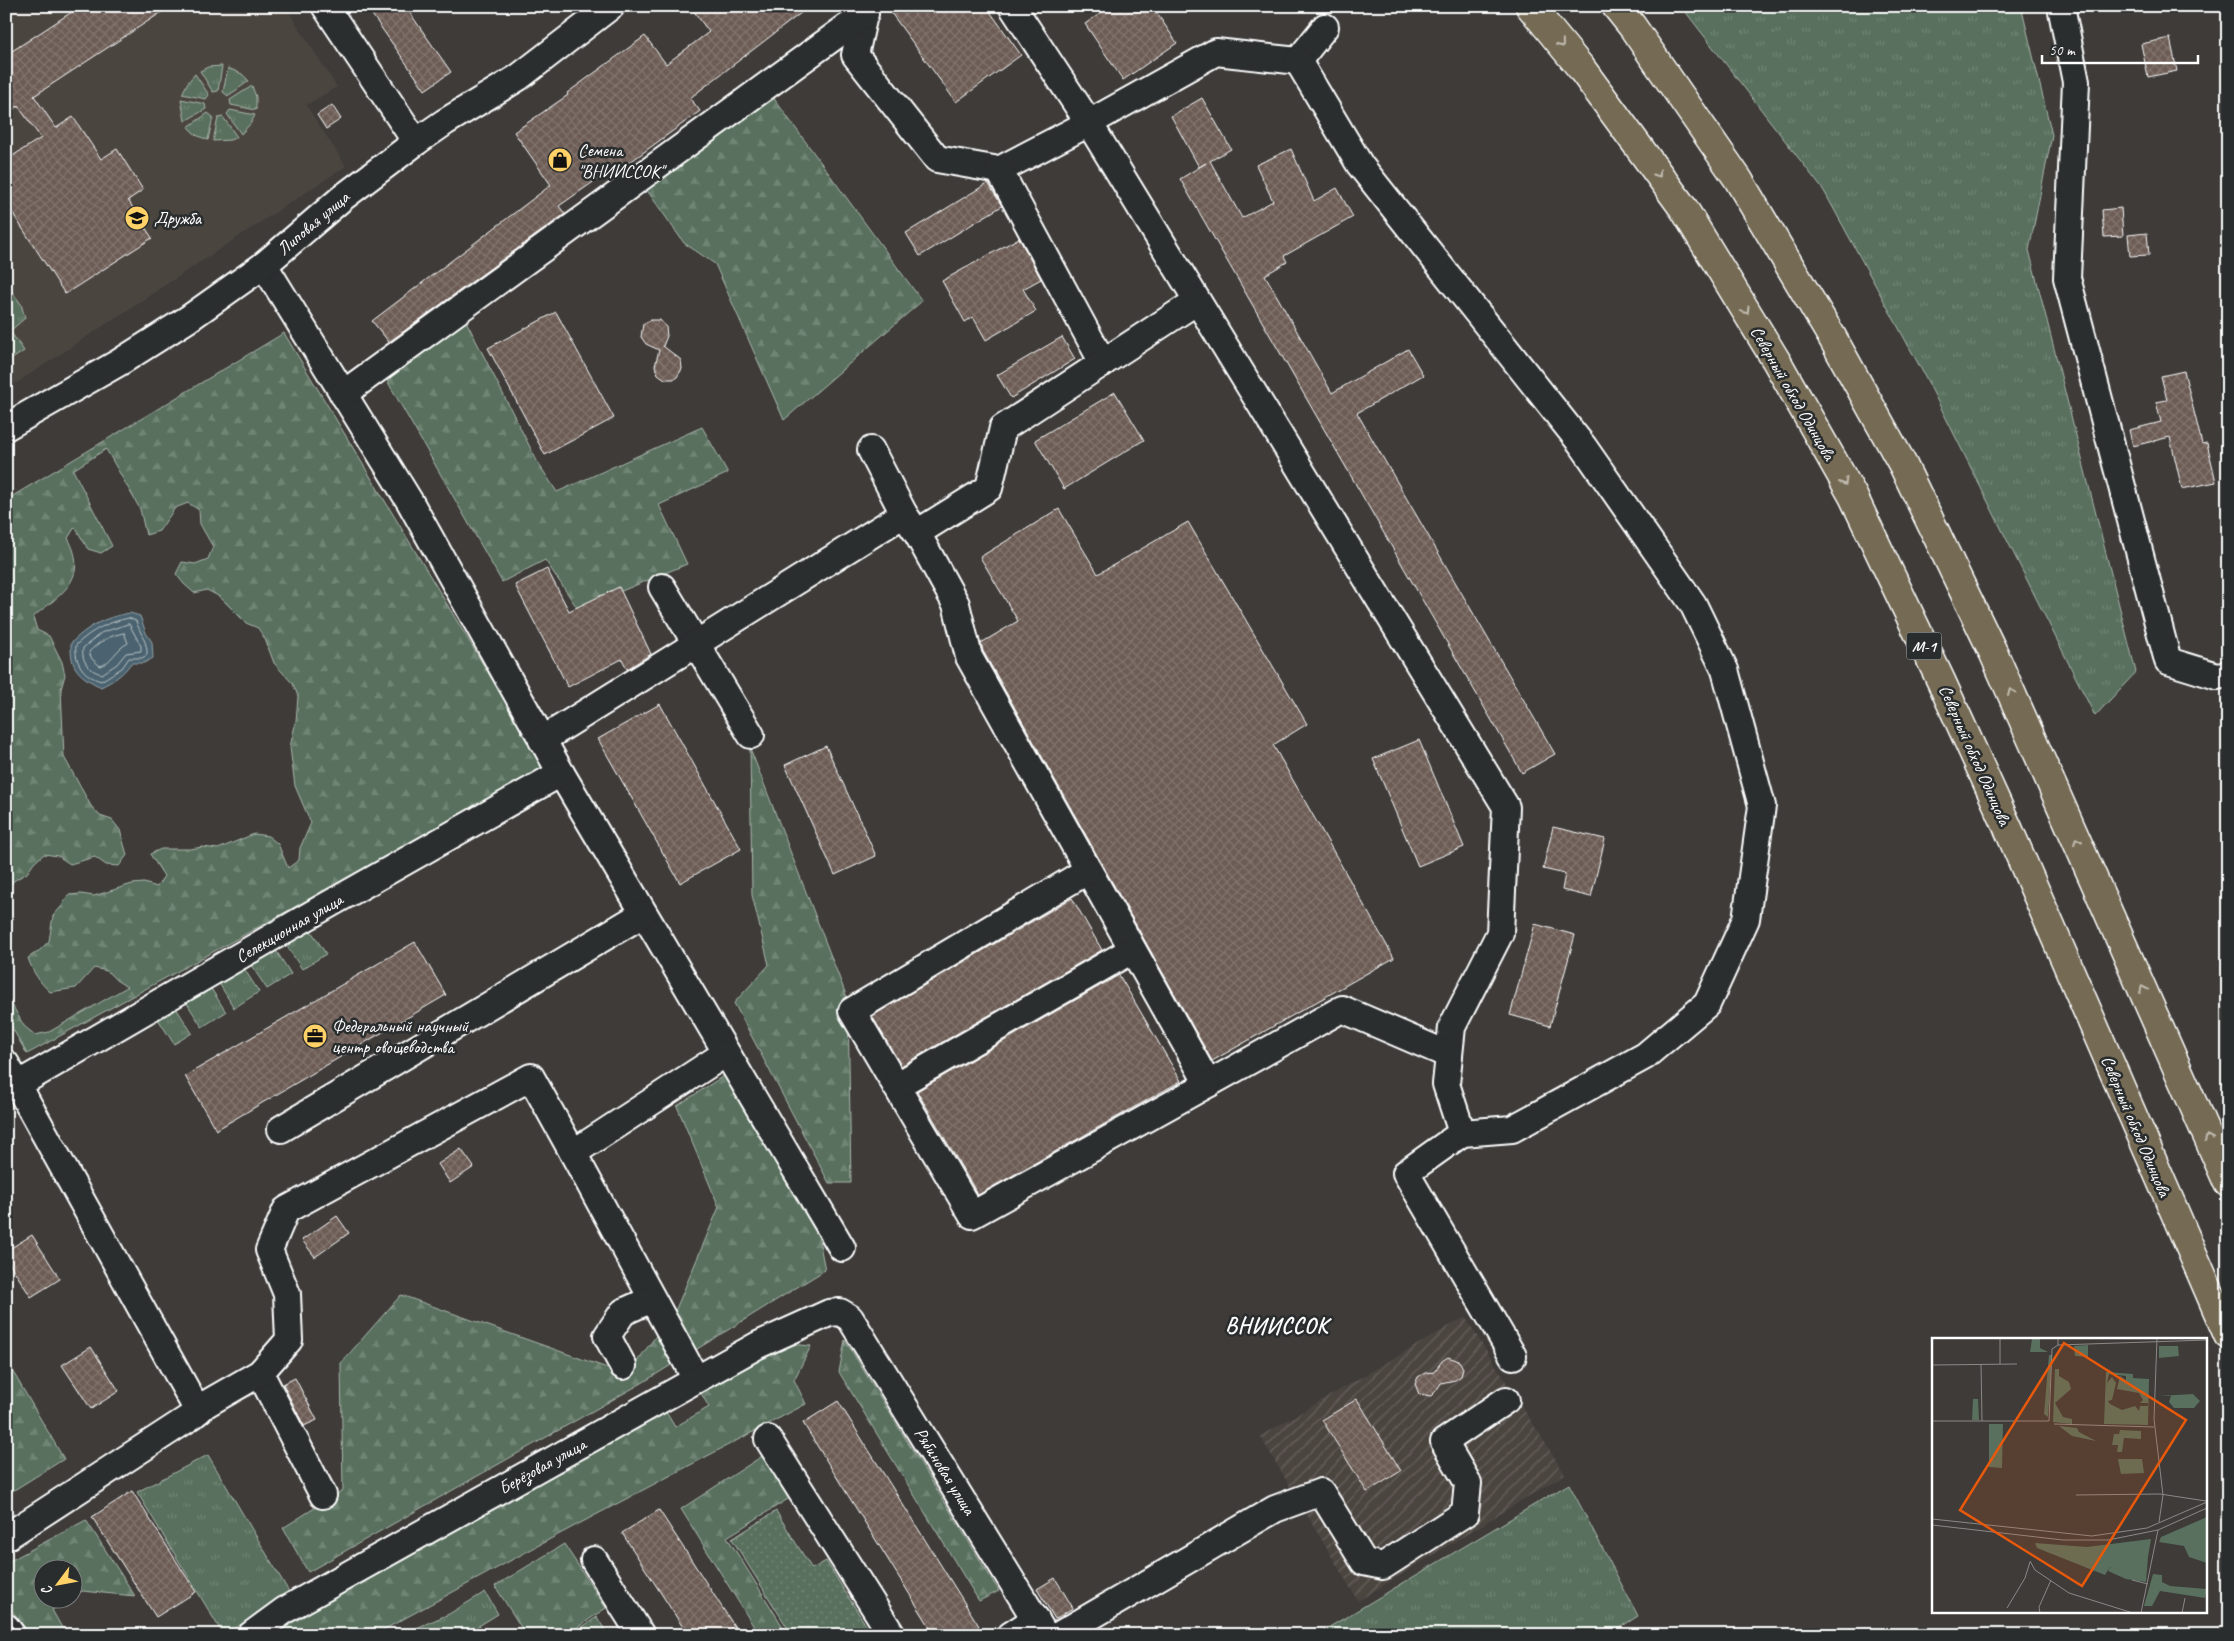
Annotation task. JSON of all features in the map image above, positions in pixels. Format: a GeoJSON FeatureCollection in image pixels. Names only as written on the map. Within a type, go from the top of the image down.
{"type":"FeatureCollection","features":[{"type":"Feature","properties":{"kind":"highway","name":"Северный обход Одинцова"},"geometry":{"type":"LineString","coordinates":[[1530,6],[1580,68],[1684,209],[1777,362],[1853,496],[1941,681],[2004,820],[2228,1335]]}},
{"type":"Feature","properties":{"kind":"highway"},"geometry":{"type":"LineString","coordinates":[[1616,6],[1632,26],[1738,179],[1832,337],[1903,465],[1994,654],[2228,1183]]}},
{"type":"Feature","properties":{"kind":"street"},"geometry":{"type":"LineString","coordinates":[[325,6],[416,142]]}},
{"type":"Feature","properties":{"kind":"street","name":"Липовая улица"},"geometry":{"type":"LineString","coordinates":[[6,427],[120,362],[188,319],[264,265],[342,198],[416,142],[519,77],[611,6]]}},
{"type":"Feature","properties":{"kind":"street"},"geometry":{"type":"LineString","coordinates":[[1012,6],[1089,123],[1506,806],[1500,933],[1452,1027],[1446,1084],[1462,1133]]}},
{"type":"Feature","properties":{"kind":"street"},"geometry":{"type":"LineString","coordinates":[[2061,6],[2076,82],[2067,278],[2168,661],[2216,676],[2228,674]]}},
{"type":"Feature","properties":{"kind":"street"},"geometry":{"type":"LineString","coordinates":[[865,10],[855,55],[937,159],[999,170],[1089,123],[1216,52],[1298,61]]}},
{"type":"Feature","properties":{"kind":"street"},"geometry":{"type":"LineString","coordinates":[[343,394],[865,10]]}},
{"type":"Feature","properties":{"kind":"street"},"geometry":{"type":"LineString","coordinates":[[1298,61],[1325,27]]}},
{"type":"Feature","properties":{"kind":"street"},"geometry":{"type":"LineString","coordinates":[[1298,61],[1360,165],[1584,446],[1692,604],[1725,670],[1762,806],[1746,919],[1707,1004],[1645,1056],[1512,1129],[1462,1133],[1406,1173],[1513,1356]]}},
{"type":"Feature","properties":{"kind":"street"},"geometry":{"type":"LineString","coordinates":[[999,170],[1102,363]]}},
{"type":"Feature","properties":{"kind":"street"},"geometry":{"type":"LineString","coordinates":[[264,265],[410,502],[561,773],[842,1248]]}},
{"type":"Feature","properties":{"kind":"street"},"geometry":{"type":"LineString","coordinates":[[542,740],[696,645],[910,523],[989,488],[1003,428],[1197,301]]}},
{"type":"Feature","properties":{"kind":"street"},"geometry":{"type":"LineString","coordinates":[[871,450],[956,604],[969,657],[1087,871],[1208,1084]]}},
{"type":"Feature","properties":{"kind":"street"},"geometry":{"type":"LineString","coordinates":[[662,587],[751,735]]}},
{"type":"Feature","properties":{"kind":"street","name":"Селекционная улица"},"geometry":{"type":"LineString","coordinates":[[10,1075],[29,1078],[319,910],[561,773]]}},
{"type":"Feature","properties":{"kind":"street"},"geometry":{"type":"LineString","coordinates":[[1087,871],[852,1011],[972,1215],[1342,1009],[1449,1055]]}},
{"type":"Feature","properties":{"kind":"street"},"geometry":{"type":"LineString","coordinates":[[280,1129],[643,914]]}},
{"type":"Feature","properties":{"kind":"street"},"geometry":{"type":"LineString","coordinates":[[896,1086],[1132,950]]}},
{"type":"Feature","properties":{"kind":"street"},"geometry":{"type":"LineString","coordinates":[[572,1153],[726,1053]]}},
{"type":"Feature","properties":{"kind":"street"},"geometry":{"type":"LineString","coordinates":[[10,1075],[198,1411]]}},
{"type":"Feature","properties":{"kind":"street"},"geometry":{"type":"LineString","coordinates":[[6,1537],[206,1404],[260,1373],[288,1340],[287,1294],[269,1250],[286,1210],[531,1077],[696,1379]]}},
{"type":"Feature","properties":{"kind":"street"},"geometry":{"type":"LineString","coordinates":[[623,1366],[607,1336],[623,1312],[652,1299]]}},
{"type":"Feature","properties":{"kind":"street","name":"Берёзовая улица"},"geometry":{"type":"LineString","coordinates":[[251,1635],[286,1610],[758,1345],[829,1312],[840,1312]]}},
{"type":"Feature","properties":{"kind":"street","name":"Рябиновая улица"},"geometry":{"type":"LineString","coordinates":[[840,1312],[850,1318],[1041,1627]]}},
{"type":"Feature","properties":{"kind":"street"},"geometry":{"type":"LineString","coordinates":[[260,1373],[324,1495]]}},
{"type":"Feature","properties":{"kind":"street"},"geometry":{"type":"LineString","coordinates":[[1059,1635],[1275,1508],[1321,1492],[1364,1562],[1383,1566],[1465,1513],[1468,1483],[1444,1442],[1506,1400]]}},
{"type":"Feature","properties":{"kind":"street"},"geometry":{"type":"LineString","coordinates":[[768,1439],[892,1635]]}},
{"type":"Feature","properties":{"kind":"street"},"geometry":{"type":"LineString","coordinates":[[594,1560],[641,1635]]}},
{"type":"Feature","properties":{"kind":"street"},"geometry":{"type":"LineString","coordinates":[[6,1627],[12,1635]]}},
{"type":"Feature","properties":{"kind":"street"},"geometry":{"type":"LineString","coordinates":[[1011,1635],[1041,1627]]}},
{"type":"Feature","properties":{"kind":"shaded area","name":"Дружба"},"geometry":{"type":"Polygon","coordinates":[[[6,6],[285,6],[337,87],[306,105],[346,166],[6,390],[6,6]]]}},
{"type":"Feature","properties":{"kind":"shaded area"},"geometry":{"type":"Polygon","coordinates":[[[1465,1317],[1565,1474],[1358,1601],[1260,1436],[1465,1317]]]}},
{"type":"Feature","properties":{"kind":"green space"},"geometry":{"type":"Polygon","coordinates":[[[1681,6],[2021,6],[2052,135],[2029,250],[2136,672],[2095,716],[1926,378],[1824,191],[1681,6]]]}},
{"type":"Feature","properties":{"kind":"green space"},"geometry":{"type":"Polygon","coordinates":[[[222,66],[218,91],[213,92],[200,71],[208,67],[222,66]]]}},
{"type":"Feature","properties":{"kind":"green space"},"geometry":{"type":"Polygon","coordinates":[[[228,68],[242,74],[249,81],[228,96],[223,92],[228,68]]]}},
{"type":"Feature","properties":{"kind":"green space"},"geometry":{"type":"Polygon","coordinates":[[[195,74],[209,95],[206,99],[182,94],[188,82],[195,74]]]}},
{"type":"Feature","properties":{"kind":"green space"},"geometry":{"type":"Polygon","coordinates":[[[252,86],[256,97],[256,110],[231,105],[230,100],[252,86]]]}},
{"type":"Feature","properties":{"kind":"green space"},"geometry":{"type":"Polygon","coordinates":[[[767,89],[922,301],[784,420],[715,264],[684,243],[644,186],[767,89]]]}},
{"type":"Feature","properties":{"kind":"green space"},"geometry":{"type":"Polygon","coordinates":[[[181,99],[205,104],[206,109],[185,121],[181,99]]]}},
{"type":"Feature","properties":{"kind":"green space"},"geometry":{"type":"Polygon","coordinates":[[[230,110],[255,115],[251,123],[241,134],[227,114],[230,110]]]}},
{"type":"Feature","properties":{"kind":"green space"},"geometry":{"type":"Polygon","coordinates":[[[208,113],[213,117],[208,140],[196,135],[188,127],[208,113]]]}},
{"type":"Feature","properties":{"kind":"green space"},"geometry":{"type":"Polygon","coordinates":[[[223,117],[237,137],[230,140],[213,141],[218,118],[223,117]]]}},
{"type":"Feature","properties":{"kind":"green space"},"geometry":{"type":"Polygon","coordinates":[[[6,283],[21,304],[25,318],[10,331],[24,351],[6,363],[6,283]]]}},
{"type":"Feature","properties":{"kind":"green space"},"geometry":{"type":"Polygon","coordinates":[[[464,317],[538,463],[557,492],[702,427],[728,473],[659,505],[687,564],[578,609],[545,560],[502,582],[381,370],[464,317]]]}},
{"type":"Feature","properties":{"kind":"green space"},"geometry":{"type":"Polygon","coordinates":[[[284,333],[546,769],[27,1054],[6,1017],[6,994],[24,1026],[35,1035],[49,1032],[127,987],[107,971],[94,968],[76,988],[50,992],[37,976],[28,958],[49,941],[53,916],[62,906],[68,895],[94,896],[132,884],[144,883],[157,887],[164,876],[150,854],[161,849],[203,847],[218,849],[254,834],[268,836],[278,844],[288,868],[299,860],[300,848],[311,823],[295,786],[290,747],[296,721],[298,696],[293,684],[274,663],[265,639],[258,628],[246,623],[220,597],[207,590],[194,593],[176,574],[182,562],[195,564],[208,559],[213,547],[200,524],[199,510],[188,503],[175,508],[159,531],[146,535],[140,509],[106,449],[73,470],[112,546],[101,553],[88,549],[75,527],[68,538],[74,552],[76,564],[74,575],[62,593],[33,617],[37,630],[49,636],[62,662],[65,675],[61,689],[64,757],[91,806],[100,816],[112,820],[120,830],[127,855],[119,866],[106,865],[95,857],[70,864],[58,856],[44,854],[27,873],[6,888],[6,500],[284,333]]]}},
{"type":"Feature","properties":{"kind":"green space"},"geometry":{"type":"Polygon","coordinates":[[[750,748],[848,1000],[851,1183],[829,1183],[734,1003],[769,965],[752,895],[750,748]]]}},
{"type":"Feature","properties":{"kind":"green space"},"geometry":{"type":"Polygon","coordinates":[[[310,929],[326,954],[302,969],[286,945],[310,929]]]}},
{"type":"Feature","properties":{"kind":"green space"},"geometry":{"type":"Polygon","coordinates":[[[275,949],[291,974],[267,989],[251,965],[275,949]]]}},
{"type":"Feature","properties":{"kind":"green space"},"geometry":{"type":"Polygon","coordinates":[[[243,967],[259,992],[234,1008],[219,983],[243,967]]]}},
{"type":"Feature","properties":{"kind":"green space"},"geometry":{"type":"Polygon","coordinates":[[[210,987],[226,1012],[202,1027],[186,1002],[210,987]]]}},
{"type":"Feature","properties":{"kind":"green space"},"geometry":{"type":"Polygon","coordinates":[[[176,1008],[192,1033],[174,1044],[158,1019],[176,1008]]]}},
{"type":"Feature","properties":{"kind":"green space"},"geometry":{"type":"Polygon","coordinates":[[[728,1073],[815,1220],[825,1270],[642,1383],[308,1572],[283,1528],[343,1490],[341,1363],[401,1295],[627,1375],[676,1309],[719,1207],[677,1106],[728,1073]]]}},
{"type":"Feature","properties":{"kind":"green space"},"geometry":{"type":"Polygon","coordinates":[[[845,1340],[999,1591],[979,1601],[839,1372],[845,1340]]]}},
{"type":"Feature","properties":{"kind":"green space"},"geometry":{"type":"Polygon","coordinates":[[[780,1343],[811,1346],[794,1380],[806,1404],[371,1635],[264,1635],[663,1407],[675,1427],[709,1407],[698,1388],[780,1343]]]}},
{"type":"Feature","properties":{"kind":"green space"},"geometry":{"type":"Polygon","coordinates":[[[6,1360],[64,1459],[6,1495],[6,1360]]]}},
{"type":"Feature","properties":{"kind":"green space"},"geometry":{"type":"Polygon","coordinates":[[[770,1451],[796,1494],[727,1537],[788,1635],[759,1635],[681,1509],[770,1451]]]}},
{"type":"Feature","properties":{"kind":"green space"},"geometry":{"type":"Polygon","coordinates":[[[208,1455],[292,1597],[223,1634],[137,1492],[208,1455]]]}},
{"type":"Feature","properties":{"kind":"green space"},"geometry":{"type":"Polygon","coordinates":[[[1569,1484],[1638,1616],[1608,1635],[1316,1635],[1569,1484]]]}},
{"type":"Feature","properties":{"kind":"green space"},"geometry":{"type":"Polygon","coordinates":[[[776,1511],[812,1569],[826,1561],[872,1635],[792,1635],[732,1539],[776,1511]]]}},
{"type":"Feature","properties":{"kind":"green space"},"geometry":{"type":"Polygon","coordinates":[[[86,1520],[135,1596],[82,1591],[82,1558],[32,1558],[32,1608],[55,1608],[52,1610],[65,1633],[62,1635],[30,1635],[6,1602],[6,1563],[86,1520]]]}},
{"type":"Feature","properties":{"kind":"green space"},"geometry":{"type":"Polygon","coordinates":[[[564,1544],[606,1608],[566,1635],[526,1635],[495,1586],[564,1544]]]}},
{"type":"Feature","properties":{"kind":"green space"},"geometry":{"type":"Polygon","coordinates":[[[485,1592],[498,1614],[464,1635],[400,1635],[449,1614],[485,1592]]]}},
{"type":"Feature","properties":{"kind":"green space"},"geometry":{"type":"Polygon","coordinates":[[[597,1617],[608,1635],[570,1635],[597,1617]]]}},
{"type":"Feature","properties":{"kind":"water"},"geometry":{"type":"Polygon","coordinates":[[[130,613],[140,616],[146,633],[152,642],[153,658],[144,663],[131,663],[118,677],[101,687],[77,671],[72,659],[71,643],[98,623],[130,613]]]}},
{"type":"Feature","properties":{"kind":"building"},"geometry":{"type":"Polygon","coordinates":[[[81,6],[171,6],[34,96],[56,128],[73,117],[101,159],[117,149],[143,190],[128,200],[152,238],[65,294],[6,203],[6,160],[41,138],[18,106],[6,114],[6,55],[81,6]]]}},
{"type":"Feature","properties":{"kind":"building"},"geometry":{"type":"Polygon","coordinates":[[[366,6],[405,6],[451,72],[425,90],[366,6]]]}},
{"type":"Feature","properties":{"kind":"building"},"geometry":{"type":"Polygon","coordinates":[[[690,6],[810,6],[690,98],[700,111],[622,168],[619,164],[559,206],[565,214],[389,342],[372,321],[551,185],[514,132],[568,95],[567,93],[645,36],[666,64],[709,32],[690,6]]]}},
{"type":"Feature","properties":{"kind":"building"},"geometry":{"type":"Polygon","coordinates":[[[886,6],[986,6],[1021,55],[956,102],[886,6]]]}},
{"type":"Feature","properties":{"kind":"building"},"geometry":{"type":"Polygon","coordinates":[[[1111,6],[1152,6],[1177,43],[1123,80],[1085,24],[1111,6]]]}},
{"type":"Feature","properties":{"kind":"building"},"geometry":{"type":"Polygon","coordinates":[[[2170,38],[2177,71],[2148,77],[2141,44],[2170,38]]]}},
{"type":"Feature","properties":{"kind":"building"},"geometry":{"type":"Polygon","coordinates":[[[1202,98],[1231,149],[1210,161],[1242,218],[1273,201],[1256,165],[1291,149],[1314,201],[1337,188],[1353,217],[1284,256],[1287,262],[1265,275],[1332,393],[1408,349],[1423,375],[1357,413],[1555,754],[1522,773],[1180,179],[1206,163],[1199,167],[1171,116],[1202,98]]]}},
{"type":"Feature","properties":{"kind":"building"},"geometry":{"type":"Polygon","coordinates":[[[332,105],[341,119],[326,129],[317,115],[332,105]]]}},
{"type":"Feature","properties":{"kind":"building"},"geometry":{"type":"Polygon","coordinates":[[[988,183],[1002,206],[920,256],[906,233],[988,183]]]}},
{"type":"Feature","properties":{"kind":"building"},"geometry":{"type":"Polygon","coordinates":[[[2121,208],[2123,236],[2104,237],[2102,210],[2121,208]]]}},
{"type":"Feature","properties":{"kind":"building"},"geometry":{"type":"Polygon","coordinates":[[[2147,233],[2149,255],[2130,256],[2128,235],[2147,233]]]}},
{"type":"Feature","properties":{"kind":"building"},"geometry":{"type":"Polygon","coordinates":[[[1019,238],[1041,279],[1023,289],[1036,311],[986,340],[973,317],[965,322],[942,281],[1019,238]]]}},
{"type":"Feature","properties":{"kind":"building"},"geometry":{"type":"Polygon","coordinates":[[[556,312],[614,418],[545,455],[488,348],[556,312]]]}},
{"type":"Feature","properties":{"kind":"building"},"geometry":{"type":"Polygon","coordinates":[[[651,320],[660,320],[666,327],[667,336],[663,346],[681,360],[682,369],[674,379],[665,379],[658,374],[655,366],[659,350],[646,344],[641,337],[643,324],[651,320]]]}},
{"type":"Feature","properties":{"kind":"building"},"geometry":{"type":"Polygon","coordinates":[[[1062,337],[1075,359],[1011,398],[997,375],[1062,337]]]}},
{"type":"Feature","properties":{"kind":"building"},"geometry":{"type":"Polygon","coordinates":[[[2184,371],[2202,444],[2207,443],[2216,482],[2182,489],[2170,437],[2133,446],[2129,430],[2161,422],[2156,402],[2167,400],[2161,376],[2184,371]]]}},
{"type":"Feature","properties":{"kind":"building"},"geometry":{"type":"Polygon","coordinates":[[[1115,392],[1144,440],[1064,489],[1035,440],[1115,392]]]}},
{"type":"Feature","properties":{"kind":"building"},"geometry":{"type":"Polygon","coordinates":[[[1059,509],[1098,574],[1188,522],[1307,724],[1273,745],[1394,958],[1212,1061],[983,651],[981,643],[1018,621],[980,557],[1059,509]]]}},
{"type":"Feature","properties":{"kind":"building"},"geometry":{"type":"Polygon","coordinates":[[[547,569],[569,611],[619,587],[651,654],[627,669],[622,659],[568,687],[515,585],[547,569]]]}},
{"type":"Feature","properties":{"kind":"building"},"geometry":{"type":"Polygon","coordinates":[[[660,704],[741,849],[680,883],[598,739],[660,704]]]}},
{"type":"Feature","properties":{"kind":"building"},"geometry":{"type":"Polygon","coordinates":[[[1419,740],[1464,847],[1418,866],[1373,759],[1419,740]]]}},
{"type":"Feature","properties":{"kind":"building"},"geometry":{"type":"Polygon","coordinates":[[[826,746],[876,856],[835,875],[785,765],[826,746]]]}},
{"type":"Feature","properties":{"kind":"building"},"geometry":{"type":"Polygon","coordinates":[[[1553,827],[1605,839],[1591,897],[1562,890],[1565,874],[1543,869],[1553,827]]]}},
{"type":"Feature","properties":{"kind":"building"},"geometry":{"type":"Polygon","coordinates":[[[1072,898],[1102,950],[901,1066],[872,1016],[1072,898]]]}},
{"type":"Feature","properties":{"kind":"building"},"geometry":{"type":"Polygon","coordinates":[[[1535,924],[1575,935],[1550,1026],[1510,1015],[1535,924]]]}},
{"type":"Feature","properties":{"kind":"building","name":"Федеральный научный центр овощеводства"},"geometry":{"type":"Polygon","coordinates":[[[415,942],[446,995],[216,1130],[185,1076],[415,942]]]}},
{"type":"Feature","properties":{"kind":"building"},"geometry":{"type":"Polygon","coordinates":[[[1119,975],[1181,1081],[978,1195],[917,1091],[1119,975]]]}},
{"type":"Feature","properties":{"kind":"building"},"geometry":{"type":"Polygon","coordinates":[[[461,1149],[474,1167],[450,1183],[438,1164],[461,1149]]]}},
{"type":"Feature","properties":{"kind":"building"},"geometry":{"type":"Polygon","coordinates":[[[337,1216],[349,1233],[315,1257],[302,1240],[337,1216]]]}},
{"type":"Feature","properties":{"kind":"building"},"geometry":{"type":"Polygon","coordinates":[[[32,1235],[60,1279],[31,1297],[6,1258],[6,1251],[32,1235]]]}},
{"type":"Feature","properties":{"kind":"building"},"geometry":{"type":"Polygon","coordinates":[[[91,1347],[119,1391],[91,1409],[62,1365],[91,1347]]]}},
{"type":"Feature","properties":{"kind":"building"},"geometry":{"type":"Polygon","coordinates":[[[1448,1357],[1459,1361],[1463,1368],[1461,1376],[1455,1380],[1441,1383],[1431,1396],[1419,1394],[1415,1384],[1418,1377],[1425,1373],[1434,1372],[1442,1361],[1448,1357]]]}},
{"type":"Feature","properties":{"kind":"building"},"geometry":{"type":"Polygon","coordinates":[[[295,1378],[317,1420],[304,1426],[283,1384],[295,1378]]]}},
{"type":"Feature","properties":{"kind":"building"},"geometry":{"type":"Polygon","coordinates":[[[1357,1399],[1401,1471],[1367,1492],[1322,1420],[1357,1399]]]}},
{"type":"Feature","properties":{"kind":"building"},"geometry":{"type":"Polygon","coordinates":[[[838,1401],[979,1626],[966,1635],[935,1635],[803,1423],[838,1401]]]}},
{"type":"Feature","properties":{"kind":"building"},"geometry":{"type":"Polygon","coordinates":[[[132,1491],[196,1592],[156,1617],[92,1517],[132,1491]]]}},
{"type":"Feature","properties":{"kind":"building"},"geometry":{"type":"Polygon","coordinates":[[[659,1510],[740,1635],[688,1635],[622,1533],[659,1510]]]}},
{"type":"Feature","properties":{"kind":"building"},"geometry":{"type":"Polygon","coordinates":[[[1055,1578],[1073,1608],[1055,1619],[1037,1589],[1055,1578]]]}},
{"type":"Feature","properties":{"kind":"place","name":"Семена \"ВНИИССОК\""},"geometry":{"type":"Point","coordinates":[560,160]}},
{"type":"Feature","properties":{"kind":"place","name":"Дружба"},"geometry":{"type":"Point","coordinates":[137,218]}},
{"type":"Feature","properties":{"kind":"place","name":"Федеральный научный центр овощеводства"},"geometry":{"type":"Point","coordinates":[315,1036]}},
{"type":"Feature","properties":{"kind":"district","name":"ВНИИССОК"},"geometry":{"type":"Point","coordinates":[1277,1325]}}]}
